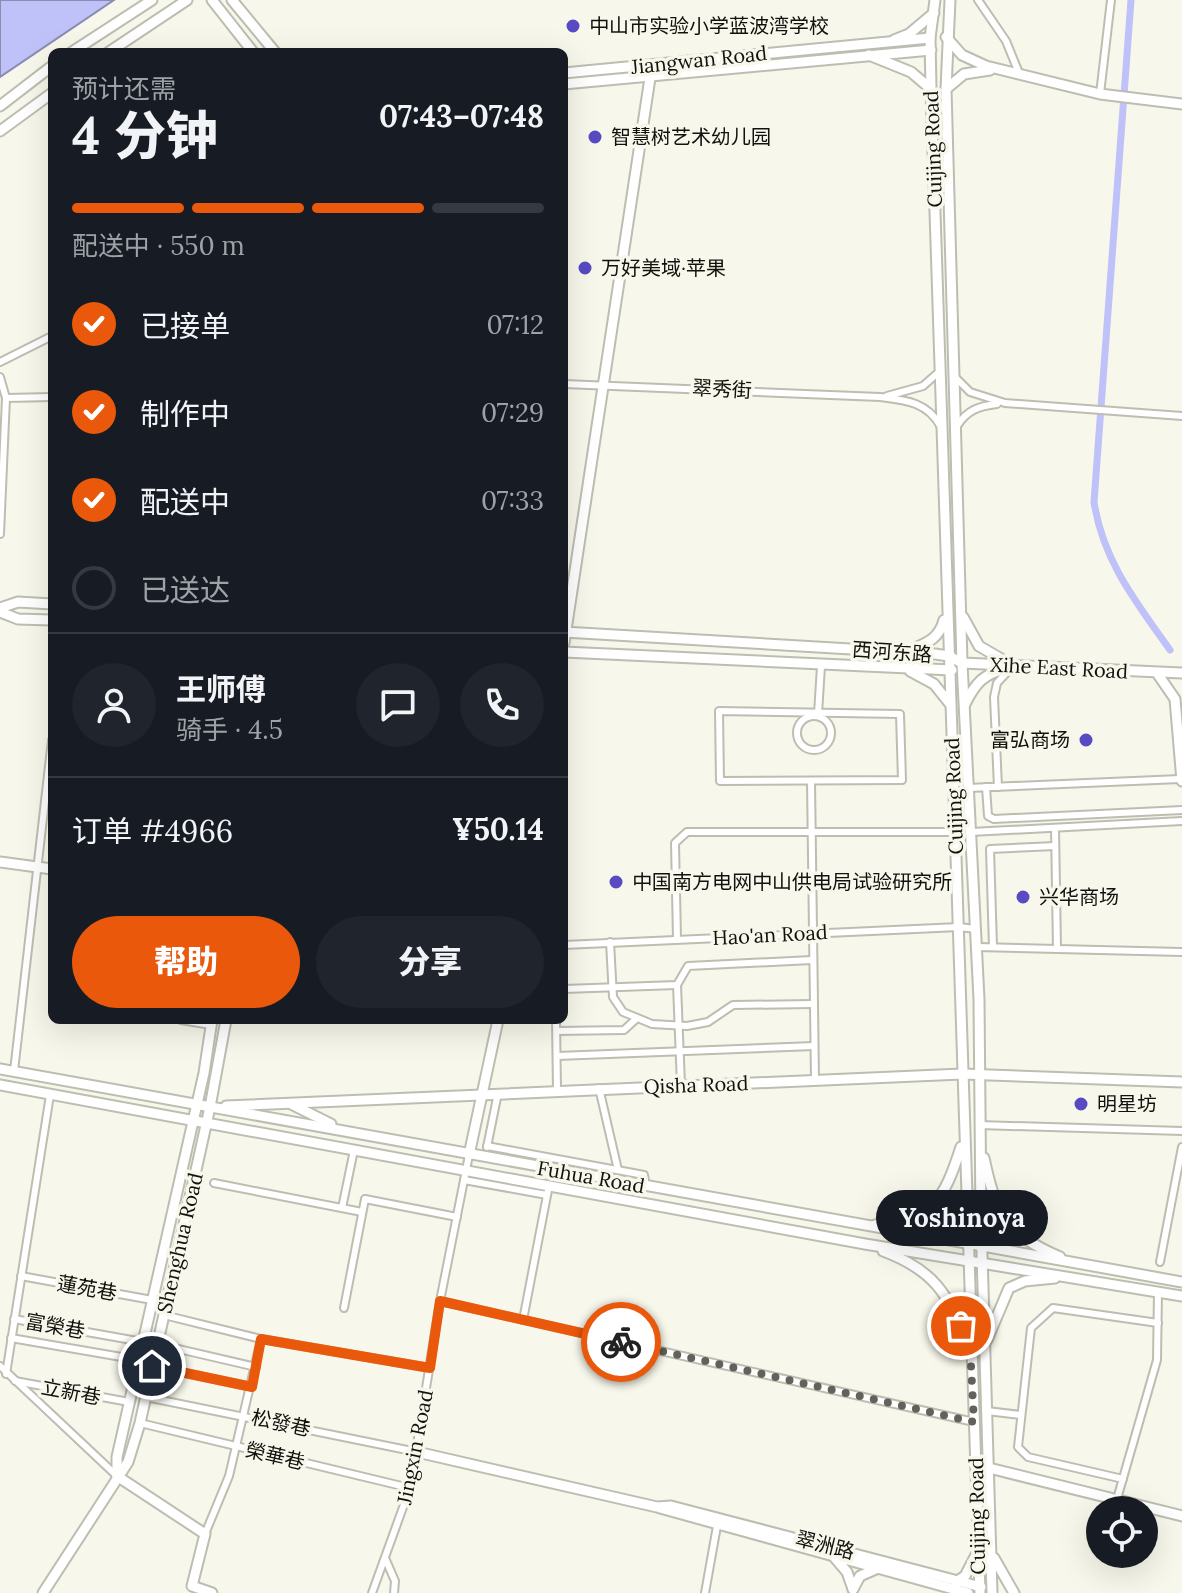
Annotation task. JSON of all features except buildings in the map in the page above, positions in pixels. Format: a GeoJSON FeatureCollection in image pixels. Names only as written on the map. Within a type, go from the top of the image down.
{"type":"FeatureCollection","features":[{"type":"Feature","properties":{"kind":"street"},"geometry":{"type":"LineString","coordinates":[[78,48],[152,0]]}},
{"type":"Feature","properties":{"kind":"street"},"geometry":{"type":"LineString","coordinates":[[115,48],[187,0]]}},
{"type":"Feature","properties":{"kind":"street"},"geometry":{"type":"LineString","coordinates":[[212,0],[249,48]]}},
{"type":"Feature","properties":{"kind":"street"},"geometry":{"type":"LineString","coordinates":[[232,0],[272,48]]}},
{"type":"Feature","properties":{"kind":"street","name":"Cuijing Road"},"geometry":{"type":"LineString","coordinates":[[935,0],[930,38],[931,89],[959,927],[966,1260],[979,1589]]}},
{"type":"Feature","properties":{"kind":"street","name":"Cuijing Road"},"geometry":{"type":"LineString","coordinates":[[950,0],[946,89],[960,611],[977,947],[991,1593]]}},
{"type":"Feature","properties":{"kind":"street"},"geometry":{"type":"LineString","coordinates":[[978,0],[1006,41],[1019,73]]}},
{"type":"Feature","properties":{"kind":"street"},"geometry":{"type":"LineString","coordinates":[[1103,94],[1111,0]]}},
{"type":"Feature","properties":{"kind":"street"},"geometry":{"type":"LineString","coordinates":[[876,46],[909,34],[934,13]]}},
{"type":"Feature","properties":{"kind":"street"},"geometry":{"type":"LineString","coordinates":[[946,37],[972,60],[1002,69],[1103,94],[1182,104]]}},
{"type":"Feature","properties":{"kind":"street","name":"Jiangwan Road"},"geometry":{"type":"LineString","coordinates":[[568,83],[768,51],[876,46],[930,38]]}},
{"type":"Feature","properties":{"kind":"street"},"geometry":{"type":"LineString","coordinates":[[255,48],[265,40]]}},
{"type":"Feature","properties":{"kind":"street","name":"Jiangwan Road"},"geometry":{"type":"LineString","coordinates":[[568,73],[931,50]]}},
{"type":"Feature","properties":{"kind":"street"},"geometry":{"type":"LineString","coordinates":[[866,54],[911,72],[931,89]]}},
{"type":"Feature","properties":{"kind":"street"},"geometry":{"type":"LineString","coordinates":[[0,106],[48,69]]}},
{"type":"Feature","properties":{"kind":"street"},"geometry":{"type":"LineString","coordinates":[[946,89],[964,74],[1002,69]]}},
{"type":"Feature","properties":{"kind":"street"},"geometry":{"type":"LineString","coordinates":[[568,612],[651,70]]}},
{"type":"Feature","properties":{"kind":"street"},"geometry":{"type":"LineString","coordinates":[[0,131],[48,96]]}},
{"type":"Feature","properties":{"kind":"street"},"geometry":{"type":"LineString","coordinates":[[0,362],[48,338]]}},
{"type":"Feature","properties":{"kind":"street"},"geometry":{"type":"LineString","coordinates":[[880,397],[912,392],[940,371]]}},
{"type":"Feature","properties":{"kind":"street"},"geometry":{"type":"LineString","coordinates":[[954,376],[970,392],[1005,403],[1182,416]]}},
{"type":"Feature","properties":{"kind":"street"},"geometry":{"type":"LineString","coordinates":[[0,377],[6,398],[0,534]]}},
{"type":"Feature","properties":{"kind":"street","name":"翠秀街"},"geometry":{"type":"LineString","coordinates":[[568,384],[880,397]]}},
{"type":"Feature","properties":{"kind":"street"},"geometry":{"type":"LineString","coordinates":[[6,398],[48,397]]}},
{"type":"Feature","properties":{"kind":"street"},"geometry":{"type":"LineString","coordinates":[[880,397],[917,404],[931,412],[942,430]]}},
{"type":"Feature","properties":{"kind":"street"},"geometry":{"type":"LineString","coordinates":[[955,430],[963,416],[975,408],[1005,403]]}},
{"type":"Feature","properties":{"kind":"street"},"geometry":{"type":"LineString","coordinates":[[0,610],[18,602],[48,604]]}},
{"type":"Feature","properties":{"kind":"street"},"geometry":{"type":"LineString","coordinates":[[904,652],[930,642],[941,632],[948,609]]}},
{"type":"Feature","properties":{"kind":"street"},"geometry":{"type":"LineString","coordinates":[[0,610],[18,619],[48,620]]}},
{"type":"Feature","properties":{"kind":"street"},"geometry":{"type":"LineString","coordinates":[[960,611],[979,646],[1013,666]]}},
{"type":"Feature","properties":{"kind":"street","name":"西河东路"},"geometry":{"type":"LineString","coordinates":[[568,632],[904,652],[949,656],[962,663],[950,672],[568,652]]}},
{"type":"Feature","properties":{"kind":"street","name":"Xihe East Road"},"geometry":{"type":"LineString","coordinates":[[962,663],[1182,673]]}},
{"type":"Feature","properties":{"kind":"street"},"geometry":{"type":"LineString","coordinates":[[818,714],[821,666]]}},
{"type":"Feature","properties":{"kind":"street"},"geometry":{"type":"LineString","coordinates":[[964,707],[975,684],[986,675],[1013,666]]}},
{"type":"Feature","properties":{"kind":"street"},"geometry":{"type":"LineString","coordinates":[[998,787],[994,697],[997,683],[1013,666]]}},
{"type":"Feature","properties":{"kind":"street"},"geometry":{"type":"LineString","coordinates":[[907,670],[934,684],[951,705]]}},
{"type":"Feature","properties":{"kind":"street"},"geometry":{"type":"LineString","coordinates":[[968,788],[1181,780],[1175,699],[1157,673]]}},
{"type":"Feature","properties":{"kind":"street"},"geometry":{"type":"LineString","coordinates":[[719,711],[900,714],[902,780],[811,781],[720,781],[719,711]]}},
{"type":"Feature","properties":{"kind":"street"},"geometry":{"type":"LineString","coordinates":[[818,714],[827,722],[831,732],[824,747],[813,750],[803,745],[798,730],[803,721],[818,714]]}},
{"type":"Feature","properties":{"kind":"street"},"geometry":{"type":"LineString","coordinates":[[14,1071],[48,774]]}},
{"type":"Feature","properties":{"kind":"street"},"geometry":{"type":"LineString","coordinates":[[811,781],[815,1080]]}},
{"type":"Feature","properties":{"kind":"street"},"geometry":{"type":"LineString","coordinates":[[986,787],[988,816],[994,819],[1182,810]]}},
{"type":"Feature","properties":{"kind":"street"},"geometry":{"type":"LineString","coordinates":[[971,832],[1182,821]]}},
{"type":"Feature","properties":{"kind":"street"},"geometry":{"type":"LineString","coordinates":[[1055,828],[1057,949]]}},
{"type":"Feature","properties":{"kind":"street"},"geometry":{"type":"LineString","coordinates":[[677,939],[675,843],[681,834],[956,832]]}},
{"type":"Feature","properties":{"kind":"street"},"geometry":{"type":"LineString","coordinates":[[993,947],[990,849],[1055,846]]}},
{"type":"Feature","properties":{"kind":"street"},"geometry":{"type":"LineString","coordinates":[[0,862],[48,868]]}},
{"type":"Feature","properties":{"kind":"street","name":"Hao'an Road"},"geometry":{"type":"LineString","coordinates":[[568,945],[959,927],[976,929]]}},
{"type":"Feature","properties":{"kind":"street"},"geometry":{"type":"LineString","coordinates":[[610,942],[613,997],[623,1012],[636,1019],[679,1027],[708,1022],[733,1005],[813,1004]]}},
{"type":"Feature","properties":{"kind":"street"},"geometry":{"type":"LineString","coordinates":[[977,947],[1182,952]]}},
{"type":"Feature","properties":{"kind":"street"},"geometry":{"type":"LineString","coordinates":[[681,1085],[677,985],[688,966],[812,960]]}},
{"type":"Feature","properties":{"kind":"street"},"geometry":{"type":"LineString","coordinates":[[568,989],[677,985]]}},
{"type":"Feature","properties":{"kind":"street"},"geometry":{"type":"LineString","coordinates":[[557,1031],[624,1030],[636,1019]]}},
{"type":"Feature","properties":{"kind":"street","name":"Shenghua Road"},"geometry":{"type":"LineString","coordinates":[[117,1476],[117,1457],[197,1105],[212,1024]]}},
{"type":"Feature","properties":{"kind":"street","name":"Shenghua Road"},"geometry":{"type":"LineString","coordinates":[[117,1476],[128,1462],[140,1423],[207,1124],[225,1024]]}},
{"type":"Feature","properties":{"kind":"street"},"geometry":{"type":"LineString","coordinates":[[469,1155],[497,1024]]}},
{"type":"Feature","properties":{"kind":"street"},"geometry":{"type":"LineString","coordinates":[[556,1024],[557,1090]]}},
{"type":"Feature","properties":{"kind":"street"},"geometry":{"type":"LineString","coordinates":[[557,1056],[814,1046]]}},
{"type":"Feature","properties":{"kind":"street","name":"Fuhua Road"},"geometry":{"type":"LineString","coordinates":[[0,1069],[1182,1282]]}},
{"type":"Feature","properties":{"kind":"street","name":"Qisha Road"},"geometry":{"type":"LineString","coordinates":[[210,1107],[962,1074],[1182,1082]]}},
{"type":"Feature","properties":{"kind":"street","name":"Fuhua Road"},"geometry":{"type":"LineString","coordinates":[[0,1085],[354,1150],[548,1190],[1182,1296]]}},
{"type":"Feature","properties":{"kind":"street"},"geometry":{"type":"LineString","coordinates":[[599,1088],[618,1170]]}},
{"type":"Feature","properties":{"kind":"street"},"geometry":{"type":"LineString","coordinates":[[485,1158],[498,1093]]}},
{"type":"Feature","properties":{"kind":"street"},"geometry":{"type":"LineString","coordinates":[[6,1374],[50,1095]]}},
{"type":"Feature","properties":{"kind":"street"},"geometry":{"type":"LineString","coordinates":[[288,1103],[314,1118],[361,1134]]}},
{"type":"Feature","properties":{"kind":"street"},"geometry":{"type":"LineString","coordinates":[[307,1142],[310,1125]]}},
{"type":"Feature","properties":{"kind":"street"},"geometry":{"type":"LineString","coordinates":[[979,1125],[1182,1131]]}},
{"type":"Feature","properties":{"kind":"street"},"geometry":{"type":"LineString","coordinates":[[865,1227],[909,1220],[935,1206],[949,1185],[963,1140]]}},
{"type":"Feature","properties":{"kind":"street"},"geometry":{"type":"LineString","coordinates":[[980,1140],[993,1200],[1008,1223],[1032,1245],[1074,1263]]}},
{"type":"Feature","properties":{"kind":"street"},"geometry":{"type":"LineString","coordinates":[[487,1146],[644,1175],[646,1187]]}},
{"type":"Feature","properties":{"kind":"street"},"geometry":{"type":"LineString","coordinates":[[1160,1262],[1182,1147]]}},
{"type":"Feature","properties":{"kind":"street"},"geometry":{"type":"LineString","coordinates":[[342,1208],[354,1150]]}},
{"type":"Feature","properties":{"kind":"street","name":"Jingxin Road"},"geometry":{"type":"LineString","coordinates":[[372,1593],[410,1488],[440,1301],[469,1155]]}},
{"type":"Feature","properties":{"kind":"street"},"geometry":{"type":"LineString","coordinates":[[214,1183],[362,1212]]}},
{"type":"Feature","properties":{"kind":"street"},"geometry":{"type":"LineString","coordinates":[[523,1320],[548,1190]]}},
{"type":"Feature","properties":{"kind":"street"},"geometry":{"type":"LineString","coordinates":[[344,1308],[365,1199],[457,1217]]}},
{"type":"Feature","properties":{"kind":"street"},"geometry":{"type":"LineString","coordinates":[[865,1244],[914,1264],[939,1284],[970,1347]]}},
{"type":"Feature","properties":{"kind":"street","name":"蓮苑巷"},"geometry":{"type":"LineString","coordinates":[[21,1276],[152,1300]]}},
{"type":"Feature","properties":{"kind":"street"},"geometry":{"type":"LineString","coordinates":[[984,1347],[1009,1288],[1025,1281],[1073,1277]]}},
{"type":"Feature","properties":{"kind":"street"},"geometry":{"type":"LineString","coordinates":[[1118,1496],[1157,1360],[1158,1292]]}},
{"type":"Feature","properties":{"kind":"street"},"geometry":{"type":"LineString","coordinates":[[440,1301],[974,1422]]}},
{"type":"Feature","properties":{"kind":"street"},"geometry":{"type":"LineString","coordinates":[[1123,1479],[1028,1457],[1018,1447],[1031,1328],[1053,1308],[1158,1323]]}},
{"type":"Feature","properties":{"kind":"street"},"geometry":{"type":"LineString","coordinates":[[164,1315],[261,1339],[430,1368]]}},
{"type":"Feature","properties":{"kind":"street","name":"富榮巷"},"geometry":{"type":"LineString","coordinates":[[14,1319],[143,1342]]}},
{"type":"Feature","properties":{"kind":"street"},"geometry":{"type":"LineString","coordinates":[[11,1338],[139,1360]]}},
{"type":"Feature","properties":{"kind":"street"},"geometry":{"type":"LineString","coordinates":[[212,1593],[192,1586],[205,1534],[229,1476],[261,1339]]}},
{"type":"Feature","properties":{"kind":"street"},"geometry":{"type":"LineString","coordinates":[[157,1344],[256,1367]]}},
{"type":"Feature","properties":{"kind":"street"},"geometry":{"type":"LineString","coordinates":[[0,1366],[117,1476],[205,1534]]}},
{"type":"Feature","properties":{"kind":"street"},"geometry":{"type":"LineString","coordinates":[[152,1366],[252,1387]]}},
{"type":"Feature","properties":{"kind":"street","name":"立新巷"},"geometry":{"type":"LineString","coordinates":[[13,1381],[129,1402]]}},
{"type":"Feature","properties":{"kind":"street","name":"松發巷"},"geometry":{"type":"LineString","coordinates":[[145,1397],[243,1414],[417,1452]]}},
{"type":"Feature","properties":{"kind":"street"},"geometry":{"type":"LineString","coordinates":[[987,1411],[1021,1415]]}},
{"type":"Feature","properties":{"kind":"street","name":"榮華巷"},"geometry":{"type":"LineString","coordinates":[[140,1423],[410,1488]]}},
{"type":"Feature","properties":{"kind":"street","name":"翠洲路"},"geometry":{"type":"LineString","coordinates":[[417,1452],[657,1507],[671,1506],[856,1558],[959,1580],[991,1593]]}},
{"type":"Feature","properties":{"kind":"street"},"geometry":{"type":"LineString","coordinates":[[989,1468],[1105,1496]]}},
{"type":"Feature","properties":{"kind":"street"},"geometry":{"type":"LineString","coordinates":[[43,1593],[117,1476]]}},
{"type":"Feature","properties":{"kind":"street","name":"翠洲路"},"geometry":{"type":"LineString","coordinates":[[657,1507],[669,1514],[832,1556],[856,1558],[878,1568],[968,1593]]}},
{"type":"Feature","properties":{"kind":"street"},"geometry":{"type":"LineString","coordinates":[[1158,1510],[1182,1516]]}},
{"type":"Feature","properties":{"kind":"street"},"geometry":{"type":"LineString","coordinates":[[705,1593],[717,1526]]}},
{"type":"Feature","properties":{"kind":"street"},"geometry":{"type":"LineString","coordinates":[[949,1590],[972,1566],[979,1547]]}},
{"type":"Feature","properties":{"kind":"street"},"geometry":{"type":"LineString","coordinates":[[991,1550],[998,1569],[1014,1593]]}},
{"type":"Feature","properties":{"kind":"street"},"geometry":{"type":"LineString","coordinates":[[832,1556],[847,1572],[853,1591]]}},
{"type":"Feature","properties":{"kind":"street"},"geometry":{"type":"LineString","coordinates":[[385,1558],[395,1581],[394,1593]]}},
{"type":"Feature","properties":{"kind":"street"},"geometry":{"type":"LineString","coordinates":[[853,1591],[856,1558]]}},
{"type":"Feature","properties":{"kind":"street"},"geometry":{"type":"LineString","coordinates":[[853,1591],[867,1570],[878,1568]]}},
{"type":"Feature","properties":{"kind":"water"},"geometry":{"type":"Polygon","coordinates":[[[0,0],[114,0],[0,77],[0,0]]]}},
{"type":"Feature","properties":{"kind":"waterway"},"geometry":{"type":"LineString","coordinates":[[1131,0],[1094,502],[1098,523],[1113,562],[1133,598],[1170,650]]}},
{"type":"Feature","properties":{"kind":"way so far"},"geometry":{"type":"LineString","coordinates":[[621,1342],[974,1422],[970,1347],[961,1326]]}},
{"type":"Feature","properties":{"kind":"place","name":"中山市实验小学蓝波湾学校"},"geometry":{"type":"Point","coordinates":[573,26]}},
{"type":"Feature","properties":{"kind":"place","name":"智慧树艺术幼儿园"},"geometry":{"type":"Point","coordinates":[595,137]}},
{"type":"Feature","properties":{"kind":"place","name":"万好美域·苹果"},"geometry":{"type":"Point","coordinates":[585,268]}},
{"type":"Feature","properties":{"kind":"place","name":"富弘商场"},"geometry":{"type":"Point","coordinates":[1086,740]}},
{"type":"Feature","properties":{"kind":"place","name":"中国南方电网中山供电局试验研究所"},"geometry":{"type":"Point","coordinates":[616,882]}},
{"type":"Feature","properties":{"kind":"place","name":"兴华商场"},"geometry":{"type":"Point","coordinates":[1023,897]}},
{"type":"Feature","properties":{"kind":"place","name":"明星坊"},"geometry":{"type":"Point","coordinates":[1081,1104]}},
{"type":"Feature","properties":{"kind":"place","name":"Yoshinoya"},"geometry":{"type":"Point","coordinates":[961,1326]}},
{"type":"Feature","properties":{"kind":"route"},"geometry":{"type":"LineString","coordinates":[[152,1366],[252,1387],[261,1339],[430,1368],[440,1301],[621,1342]]}}]}
